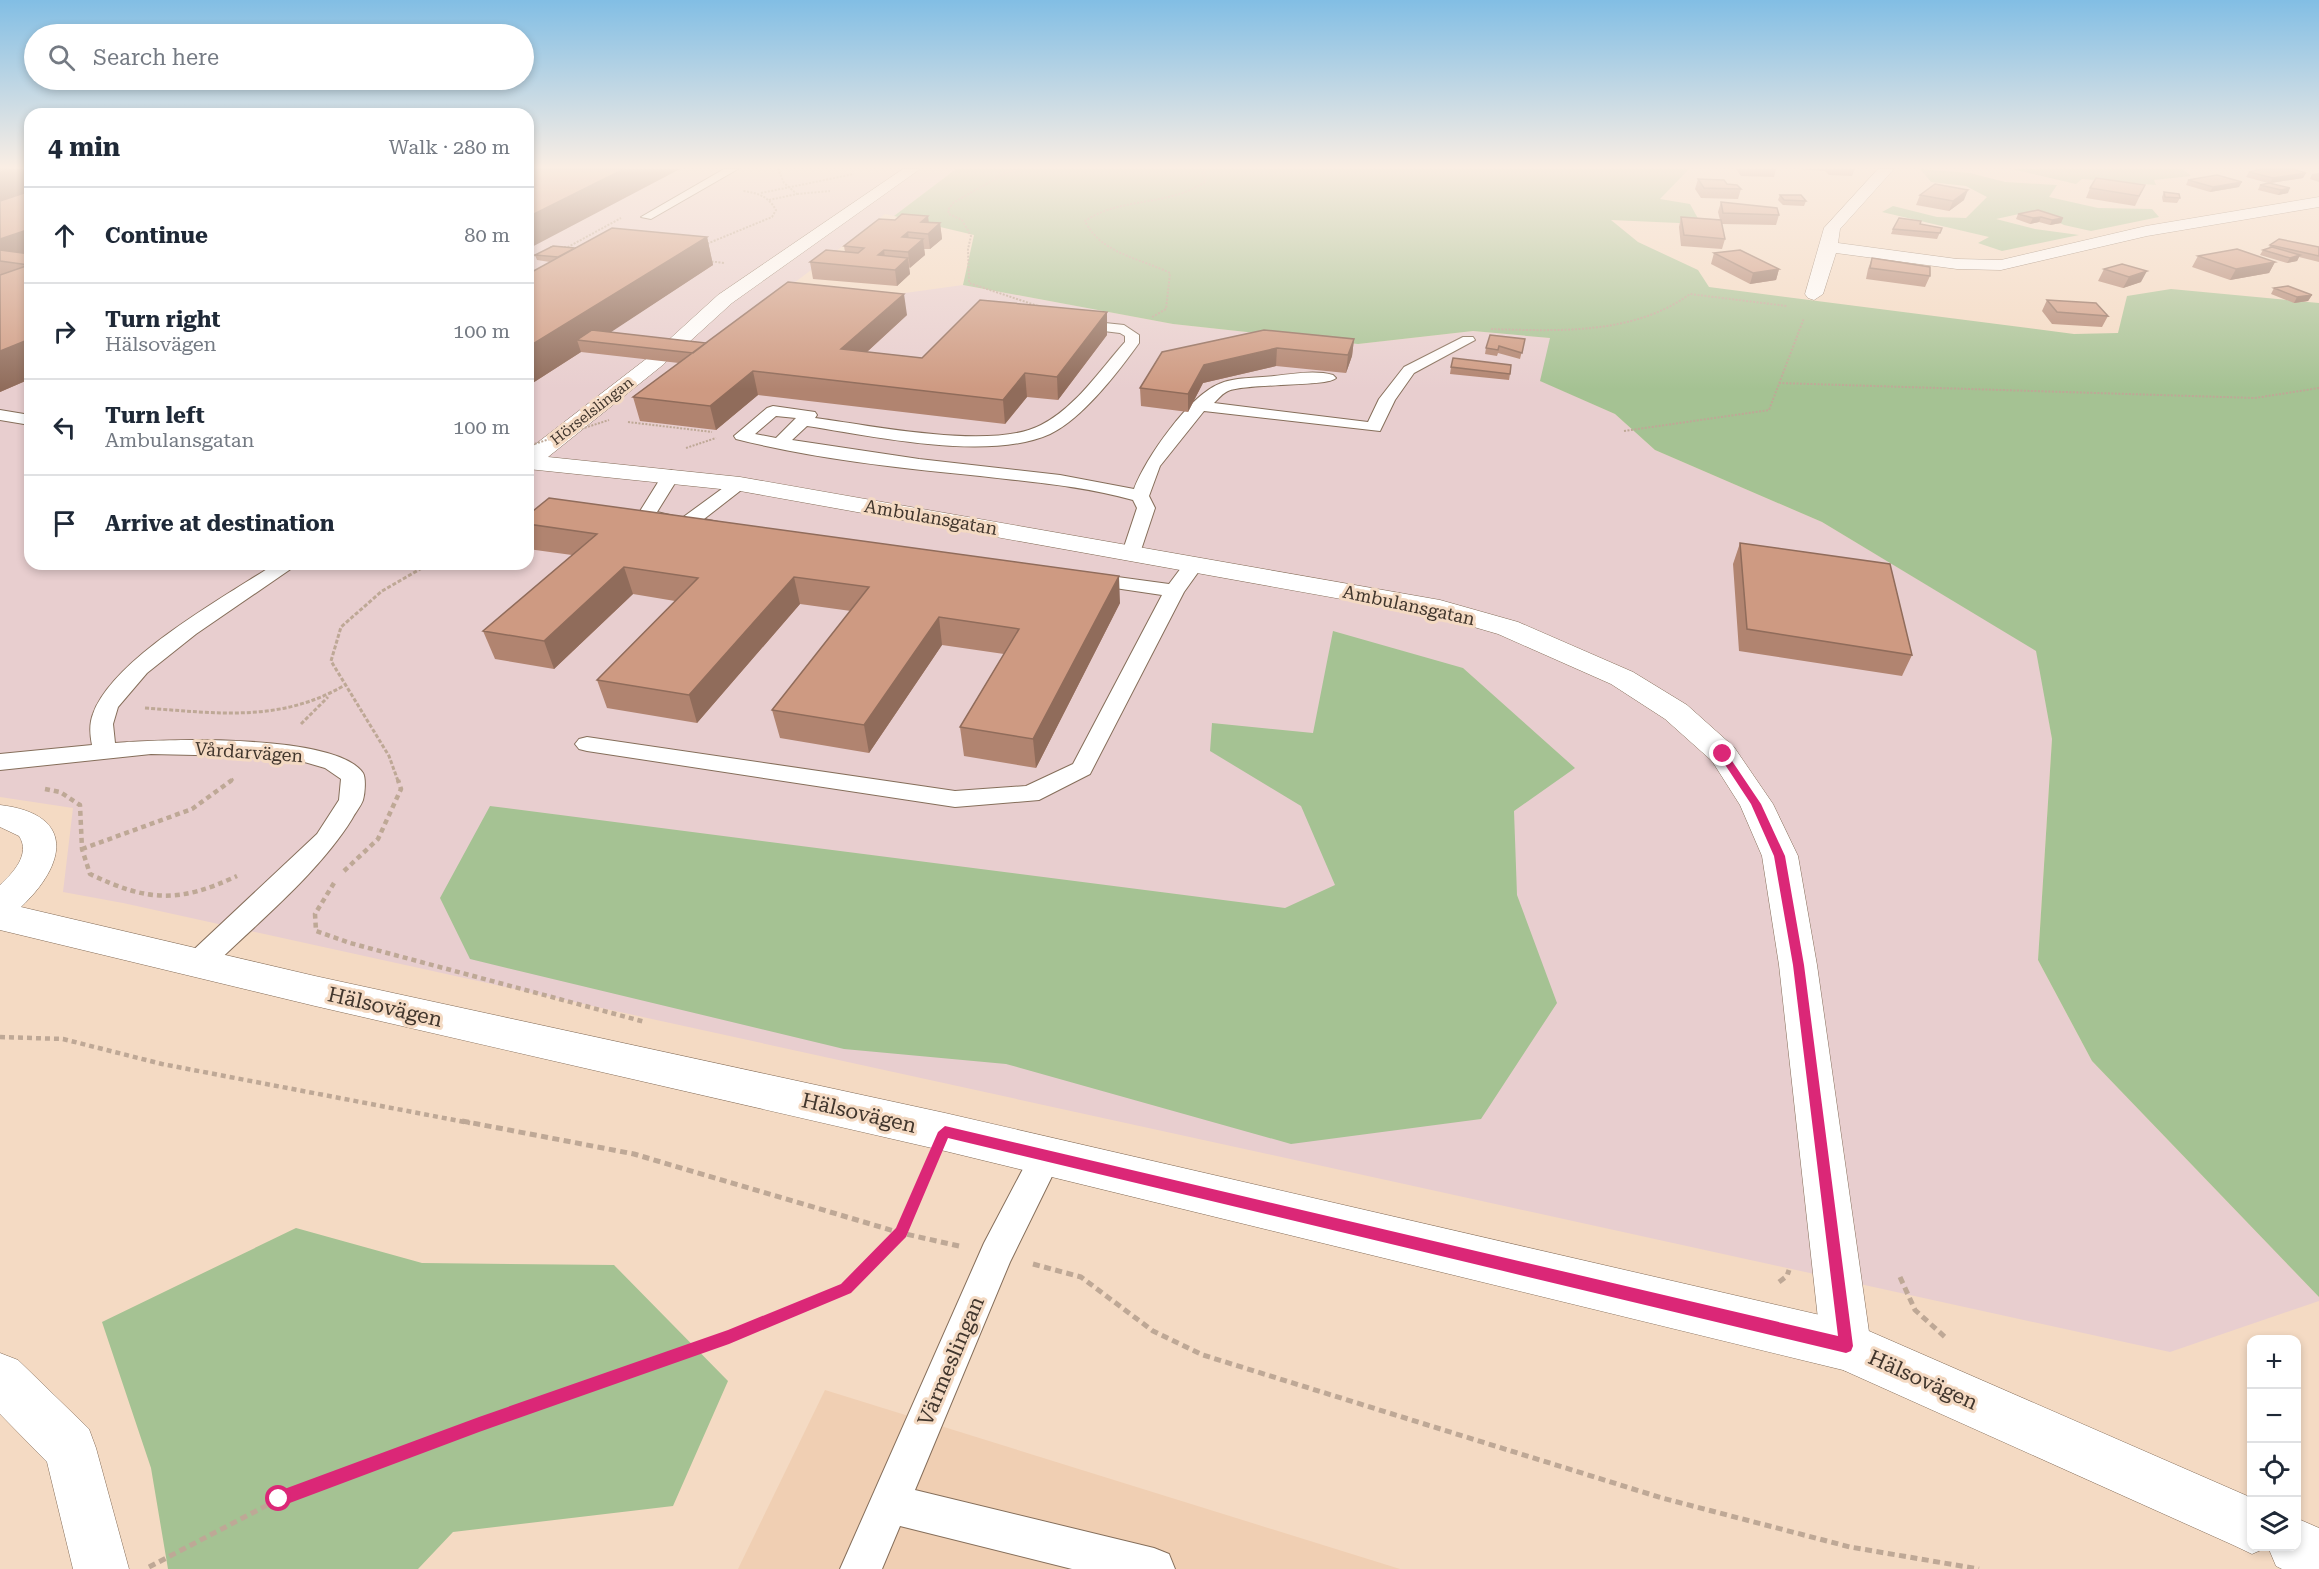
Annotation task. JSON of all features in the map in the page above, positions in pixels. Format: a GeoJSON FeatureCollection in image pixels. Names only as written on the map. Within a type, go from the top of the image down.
{"type":"FeatureCollection","features":[{"type":"Feature","properties":{"kind":"street","name":"Hörselslingan"},"geometry":{"type":"LineString","coordinates":[[534,457],[663,355],[725,299],[808,242]]}},
{"type":"Feature","properties":{"kind":"street"},"geometry":{"type":"LineString","coordinates":[[1810,302],[1830,242]]}},
{"type":"Feature","properties":{"kind":"street"},"geometry":{"type":"LineString","coordinates":[[1829,247],[1957,264],[2001,265],[2103,242]]}},
{"type":"Feature","properties":{"kind":"street","name":"Ambulansgatan"},"geometry":{"type":"LineString","coordinates":[[534,462],[676,462],[740,484],[1440,608],[1508,628],[1622,678],[1676,712],[1723,754],[1756,804],[1780,856],[1798,965],[1846,1346]]}},
{"type":"Feature","properties":{"kind":"street"},"geometry":{"type":"LineString","coordinates":[[0,816],[25,822],[38,834],[42,850],[35,869],[17,891],[0,905]]}},
{"type":"Feature","properties":{"kind":"street","name":"Hälsovägen"},"geometry":{"type":"LineString","coordinates":[[0,916],[945,1132],[1846,1346],[2247,1524]]}},
{"type":"Feature","properties":{"kind":"street"},"geometry":{"type":"LineString","coordinates":[[0,1378],[70,1448],[101,1569]]}},
{"type":"Feature","properties":{"kind":"street"},"geometry":{"type":"LineString","coordinates":[[2301,1549],[2319,1558]]}},
{"type":"Feature","properties":{"kind":"lane"},"geometry":{"type":"LineString","coordinates":[[803,421],[962,441],[1008,439],[1043,432],[1064,418],[1132,343],[1132,335],[1124,329],[1019,318]]}},
{"type":"Feature","properties":{"kind":"lane"},"geometry":{"type":"LineString","coordinates":[[1200,406],[1374,428],[1387,399],[1408,370],[1468,340]]}},
{"type":"Feature","properties":{"kind":"lane"},"geometry":{"type":"LineString","coordinates":[[1140,496],[1152,465],[1200,406],[1224,387],[1298,378],[1328,378]]}},
{"type":"Feature","properties":{"kind":"lane"},"geometry":{"type":"LineString","coordinates":[[736,435],[773,411],[809,415],[779,444]]}},
{"type":"Feature","properties":{"kind":"lane"},"geometry":{"type":"LineString","coordinates":[[0,415],[24,419]]}},
{"type":"Feature","properties":{"kind":"lane"},"geometry":{"type":"LineString","coordinates":[[736,435],[779,444],[921,464],[1102,485],[1140,496],[1146,508],[1131,553]]}},
{"type":"Feature","properties":{"kind":"lane"},"geometry":{"type":"LineString","coordinates":[[676,462],[646,516],[736,529]]}},
{"type":"Feature","properties":{"kind":"lane"},"geometry":{"type":"LineString","coordinates":[[688,522],[740,484]]}},
{"type":"Feature","properties":{"kind":"lane"},"geometry":{"type":"LineString","coordinates":[[587,744],[955,799],[1030,794],[1082,769],[1174,591],[1194,564]]}},
{"type":"Feature","properties":{"kind":"lane"},"geometry":{"type":"LineString","coordinates":[[105,752],[100,728],[108,706],[144,663],[279,570]]}},
{"type":"Feature","properties":{"kind":"lane"},"geometry":{"type":"LineString","coordinates":[[1068,576],[1174,591]]}},
{"type":"Feature","properties":{"kind":"lane","name":"Vårdarvägen"},"geometry":{"type":"LineString","coordinates":[[0,762],[151,747],[301,754],[333,762],[353,776],[351,800],[326,840],[198,963]]}},
{"type":"Feature","properties":{"kind":"lane","name":"Värmeslingan"},"geometry":{"type":"LineString","coordinates":[[861,1569],[891,1504],[996,1254],[1046,1156]]}},
{"type":"Feature","properties":{"kind":"lane"},"geometry":{"type":"LineString","coordinates":[[891,1504],[1154,1569]]}},
{"type":"Feature","properties":{"kind":"path"},"geometry":{"type":"LineString","coordinates":[[699,248],[713,242]]}},
{"type":"Feature","properties":{"kind":"path"},"geometry":{"type":"LineString","coordinates":[[970,242],[969,283],[1047,308]]}},
{"type":"Feature","properties":{"kind":"path"},"geometry":{"type":"LineString","coordinates":[[1104,242],[1112,249],[1170,273],[1166,309],[1156,316],[1145,318]]}},
{"type":"Feature","properties":{"kind":"path"},"geometry":{"type":"LineString","coordinates":[[568,247],[580,248]]}},
{"type":"Feature","properties":{"kind":"path"},"geometry":{"type":"LineString","coordinates":[[703,261],[726,263]]}},
{"type":"Feature","properties":{"kind":"path"},"geometry":{"type":"LineString","coordinates":[[1468,340],[1495,327],[1561,331],[1622,323],[1671,308],[1690,294],[1785,306],[1794,304]]}},
{"type":"Feature","properties":{"kind":"path"},"geometry":{"type":"LineString","coordinates":[[1624,431],[1769,410],[1810,302]]}},
{"type":"Feature","properties":{"kind":"path"},"geometry":{"type":"LineString","coordinates":[[1019,318],[1036,306]]}},
{"type":"Feature","properties":{"kind":"path"},"geometry":{"type":"LineString","coordinates":[[1779,383],[2255,398],[2319,388]]}},
{"type":"Feature","properties":{"kind":"path"},"geometry":{"type":"LineString","coordinates":[[534,444],[609,420],[736,435]]}},
{"type":"Feature","properties":{"kind":"path"},"geometry":{"type":"LineString","coordinates":[[676,462],[736,435]]}},
{"type":"Feature","properties":{"kind":"path"},"geometry":{"type":"LineString","coordinates":[[419,570],[382,591],[341,627],[331,661],[389,756],[400,789],[378,840],[337,878],[315,914],[316,931],[361,946],[653,1024]]}},
{"type":"Feature","properties":{"kind":"path"},"geometry":{"type":"LineString","coordinates":[[82,849],[192,808],[273,752],[328,697],[345,685]]}},
{"type":"Feature","properties":{"kind":"path"},"geometry":{"type":"LineString","coordinates":[[108,706],[243,715],[302,705],[328,697]]}},
{"type":"Feature","properties":{"kind":"path"},"geometry":{"type":"LineString","coordinates":[[37,787],[60,792],[80,805],[84,825],[82,849],[90,874],[126,892],[175,899],[205,892],[237,876],[259,861],[298,869]]}},
{"type":"Feature","properties":{"kind":"path"},"geometry":{"type":"LineString","coordinates":[[0,1037],[63,1039],[162,1064],[634,1154],[901,1233]]}},
{"type":"Feature","properties":{"kind":"path"},"geometry":{"type":"LineString","coordinates":[[146,1569],[279,1499],[479,1424],[729,1337],[846,1288],[901,1233],[945,1132]]}},
{"type":"Feature","properties":{"kind":"path"},"geometry":{"type":"LineString","coordinates":[[1771,1288],[1787,1276],[1790,1265]]}},
{"type":"Feature","properties":{"kind":"path"},"geometry":{"type":"LineString","coordinates":[[1081,1277],[1153,1331],[1203,1355],[1662,1498],[1850,1547],[1979,1569]]}},
{"type":"Feature","properties":{"kind":"shaded area"},"geometry":{"type":"Polygon","coordinates":[[[0,242],[24,242],[24,570],[534,570],[534,242],[848,242],[790,286],[876,297],[963,285],[1173,324],[1358,344],[1473,331],[1551,338],[1541,381],[1615,414],[1655,450],[1822,522],[2037,651],[2052,739],[2038,960],[2092,1061],[2319,1297],[2319,1301],[2170,1352],[123,903],[63,892],[73,808],[0,797],[0,242]]]}},
{"type":"Feature","properties":{"kind":"shaded area"},"geometry":{"type":"Polygon","coordinates":[[[825,1390],[1400,1569],[738,1569],[825,1390]]]}},
{"type":"Feature","properties":{"kind":"green space"},"geometry":{"type":"Polygon","coordinates":[[[972,242],[1638,242],[1698,270],[1709,287],[2074,334],[2118,333],[2127,296],[2171,289],[2319,303],[2319,1297],[2092,1061],[2038,960],[2052,739],[2036,651],[1822,522],[1655,450],[1615,414],[1540,381],[1550,338],[1473,331],[1358,344],[1173,324],[963,285],[972,242]]]}},
{"type":"Feature","properties":{"kind":"green space"},"geometry":{"type":"Polygon","coordinates":[[[1979,242],[2044,242],[2002,251],[1979,242]]]}},
{"type":"Feature","properties":{"kind":"green space"},"geometry":{"type":"Polygon","coordinates":[[[1333,631],[1463,668],[1575,768],[1514,811],[1517,895],[1557,1003],[1481,1119],[1291,1144],[1006,1064],[844,1049],[470,959],[440,898],[490,806],[1285,908],[1335,885],[1301,806],[1210,751],[1212,723],[1313,733],[1333,631]]]}},
{"type":"Feature","properties":{"kind":"green space"},"geometry":{"type":"Polygon","coordinates":[[[296,1228],[422,1263],[614,1265],[728,1381],[673,1506],[453,1532],[418,1569],[168,1569],[151,1468],[102,1322],[296,1228]]]}},
{"type":"Feature","properties":{"kind":"building"},"geometry":{"type":"Polygon","coordinates":[[[586,242],[699,242],[534,343],[534,271],[586,242]]]}},
{"type":"Feature","properties":{"kind":"building"},"geometry":{"type":"Polygon","coordinates":[[[849,242],[919,242],[908,252],[884,250],[878,255],[908,258],[895,270],[810,262],[826,250],[858,253],[864,248],[844,246],[849,242]]]}},
{"type":"Feature","properties":{"kind":"building"},"geometry":{"type":"Polygon","coordinates":[[[2274,242],[2295,242],[2319,247],[2319,256],[2270,245],[2274,242]]]}},
{"type":"Feature","properties":{"kind":"building"},"geometry":{"type":"Polygon","coordinates":[[[553,246],[575,248],[558,257],[535,255],[553,246]]]}},
{"type":"Feature","properties":{"kind":"building"},"geometry":{"type":"Polygon","coordinates":[[[2272,247],[2300,255],[2290,258],[2263,250],[2272,247]]]}},
{"type":"Feature","properties":{"kind":"building"},"geometry":{"type":"Polygon","coordinates":[[[2237,249],[2275,262],[2236,269],[2198,256],[2237,249]]]}},
{"type":"Feature","properties":{"kind":"building"},"geometry":{"type":"Polygon","coordinates":[[[0,250],[24,253],[24,264],[0,261],[0,250]]]}},
{"type":"Feature","properties":{"kind":"building"},"geometry":{"type":"Polygon","coordinates":[[[1740,250],[1779,269],[1753,273],[1714,253],[1740,250]]]}},
{"type":"Feature","properties":{"kind":"building"},"geometry":{"type":"Polygon","coordinates":[[[1872,258],[1930,267],[1930,276],[1870,268],[1872,258]]]}},
{"type":"Feature","properties":{"kind":"building"},"geometry":{"type":"Polygon","coordinates":[[[2122,264],[2147,271],[2129,277],[2104,269],[2122,264]]]}},
{"type":"Feature","properties":{"kind":"building"},"geometry":{"type":"Polygon","coordinates":[[[24,267],[24,341],[0,351],[0,275],[24,267]]]}},
{"type":"Feature","properties":{"kind":"building"},"geometry":{"type":"Polygon","coordinates":[[[788,282],[904,294],[841,349],[922,358],[980,300],[1107,312],[1057,377],[1025,373],[1003,400],[753,371],[710,406],[633,397],[788,282]]]}},
{"type":"Feature","properties":{"kind":"building"},"geometry":{"type":"Polygon","coordinates":[[[2288,286],[2312,295],[2297,297],[2274,288],[2288,286]]]}},
{"type":"Feature","properties":{"kind":"building"},"geometry":{"type":"Polygon","coordinates":[[[2047,300],[2096,303],[2108,316],[2057,312],[2047,300]]]}},
{"type":"Feature","properties":{"kind":"building"},"geometry":{"type":"Polygon","coordinates":[[[592,330],[706,343],[693,353],[577,340],[592,330]]]}},
{"type":"Feature","properties":{"kind":"building"},"geometry":{"type":"Polygon","coordinates":[[[1264,330],[1354,339],[1348,355],[1277,348],[1204,365],[1188,394],[1140,388],[1162,352],[1264,330]]]}},
{"type":"Feature","properties":{"kind":"building"},"geometry":{"type":"Polygon","coordinates":[[[1490,335],[1525,339],[1522,353],[1499,346],[1498,350],[1486,348],[1490,335]]]}},
{"type":"Feature","properties":{"kind":"building"},"geometry":{"type":"Polygon","coordinates":[[[1453,358],[1511,365],[1510,374],[1451,367],[1453,358]]]}},
{"type":"Feature","properties":{"kind":"building"},"geometry":{"type":"Polygon","coordinates":[[[549,498],[1119,576],[1033,739],[960,727],[1019,629],[939,617],[864,725],[772,710],[869,587],[794,577],[689,695],[597,680],[698,578],[624,567],[544,641],[483,631],[597,534],[534,525],[534,510],[549,498]]]}},
{"type":"Feature","properties":{"kind":"building"},"geometry":{"type":"Polygon","coordinates":[[[1740,543],[1890,564],[1912,655],[1747,629],[1740,543]]]}},
{"type":"Feature","properties":{"kind":"route"},"geometry":{"type":"LineString","coordinates":[[279,1499],[479,1424],[729,1337],[846,1288],[901,1233],[945,1132],[1846,1346],[1798,965],[1780,856],[1756,804],[1723,754]]}}]}
